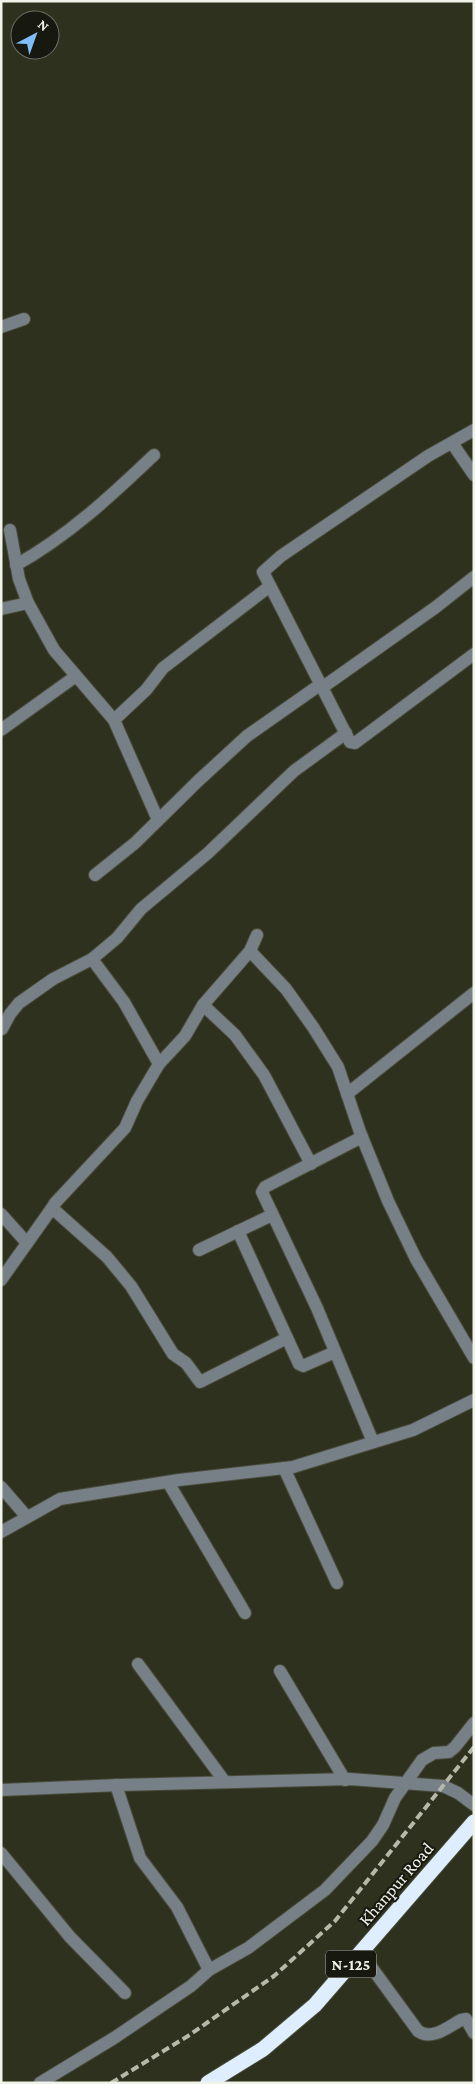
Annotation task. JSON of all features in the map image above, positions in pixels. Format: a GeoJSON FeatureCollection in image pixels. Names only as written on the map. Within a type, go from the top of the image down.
{"type":"FeatureCollection","features":[{"type":"Feature","properties":{"kind":"highway","name":"Khanpur Road"},"geometry":{"type":"LineString","coordinates":[[208,2083],[263,2049],[315,2005],[474,1822]]}},
{"type":"Feature","properties":{"kind":"street"},"geometry":{"type":"LineString","coordinates":[[1,326],[24,319]]}},
{"type":"Feature","properties":{"kind":"street"},"geometry":{"type":"LineString","coordinates":[[474,430],[428,456],[266,568],[263,572],[350,742],[355,743],[474,654]]}},
{"type":"Feature","properties":{"kind":"street"},"geometry":{"type":"LineString","coordinates":[[452,443],[474,475]]}},
{"type":"Feature","properties":{"kind":"street"},"geometry":{"type":"LineString","coordinates":[[16,565],[59,539],[113,494],[154,456]]}},
{"type":"Feature","properties":{"kind":"street"},"geometry":{"type":"LineString","coordinates":[[10,530],[16,565],[28,603],[54,650],[99,700],[114,720],[158,820]]}},
{"type":"Feature","properties":{"kind":"street"},"geometry":{"type":"LineString","coordinates":[[95,875],[135,843],[247,736],[436,607],[474,578]]}},
{"type":"Feature","properties":{"kind":"street"},"geometry":{"type":"LineString","coordinates":[[114,720],[146,690],[163,668],[270,586]]}},
{"type":"Feature","properties":{"kind":"street"},"geometry":{"type":"LineString","coordinates":[[1,609],[28,603]]}},
{"type":"Feature","properties":{"kind":"street"},"geometry":{"type":"LineString","coordinates":[[1,730],[76,676]]}},
{"type":"Feature","properties":{"kind":"street"},"geometry":{"type":"LineString","coordinates":[[2,1029],[10,1014],[19,1003],[53,979],[92,959],[117,938],[142,909],[208,852],[294,771],[346,733]]}},
{"type":"Feature","properties":{"kind":"street"},"geometry":{"type":"LineString","coordinates":[[1,1280],[55,1203],[125,1128],[137,1101],[159,1064],[185,1036],[203,1005],[250,951],[258,935]]}},
{"type":"Feature","properties":{"kind":"street"},"geometry":{"type":"LineString","coordinates":[[250,951],[286,989],[338,1067],[362,1137],[388,1201],[416,1260],[474,1358]]}},
{"type":"Feature","properties":{"kind":"street"},"geometry":{"type":"LineString","coordinates":[[92,959],[124,1002],[159,1064]]}},
{"type":"Feature","properties":{"kind":"street"},"geometry":{"type":"LineString","coordinates":[[347,1094],[474,993]]}},
{"type":"Feature","properties":{"kind":"street"},"geometry":{"type":"LineString","coordinates":[[203,1005],[234,1035],[264,1075],[311,1164]]}},
{"type":"Feature","properties":{"kind":"street"},"geometry":{"type":"LineString","coordinates":[[362,1137],[265,1187],[262,1192],[313,1300],[373,1442]]}},
{"type":"Feature","properties":{"kind":"street"},"geometry":{"type":"LineString","coordinates":[[52,1208],[107,1257],[131,1286],[173,1354],[186,1363],[200,1382],[287,1338]]}},
{"type":"Feature","properties":{"kind":"street"},"geometry":{"type":"LineString","coordinates":[[1,1214],[26,1243]]}},
{"type":"Feature","properties":{"kind":"street"},"geometry":{"type":"LineString","coordinates":[[199,1250],[272,1215]]}},
{"type":"Feature","properties":{"kind":"street"},"geometry":{"type":"LineString","coordinates":[[238,1231],[299,1364],[303,1366],[335,1352]]}},
{"type":"Feature","properties":{"kind":"street"},"geometry":{"type":"LineString","coordinates":[[1,1532],[60,1499],[168,1482],[293,1467],[413,1430],[474,1400]]}},
{"type":"Feature","properties":{"kind":"street"},"geometry":{"type":"LineString","coordinates":[[284,1468],[338,1583]]}},
{"type":"Feature","properties":{"kind":"street"},"geometry":{"type":"LineString","coordinates":[[168,1482],[245,1613]]}},
{"type":"Feature","properties":{"kind":"street"},"geometry":{"type":"LineString","coordinates":[[1,1487],[27,1518]]}},
{"type":"Feature","properties":{"kind":"street"},"geometry":{"type":"LineString","coordinates":[[138,1664],[225,1782]]}},
{"type":"Feature","properties":{"kind":"street"},"geometry":{"type":"LineString","coordinates":[[280,1671],[345,1780]]}},
{"type":"Feature","properties":{"kind":"street"},"geometry":{"type":"LineString","coordinates":[[40,2083],[114,2038],[191,1986],[209,1970],[248,1948],[325,1890],[372,1841],[383,1825],[396,1798],[422,1760],[434,1753],[449,1752],[474,1723]]}},
{"type":"Feature","properties":{"kind":"street"},"geometry":{"type":"LineString","coordinates":[[1,1790],[116,1785],[345,1780],[443,1786],[458,1793],[474,1805]]}},
{"type":"Feature","properties":{"kind":"street"},"geometry":{"type":"LineString","coordinates":[[116,1785],[140,1858],[177,1907],[209,1970]]}},
{"type":"Feature","properties":{"kind":"street"},"geometry":{"type":"LineString","coordinates":[[1,1853],[70,1937],[125,1993]]}},
{"type":"Feature","properties":{"kind":"street"},"geometry":{"type":"LineString","coordinates":[[361,1953],[418,2031],[424,2035],[432,2035],[466,2019],[474,2033]]}},
{"type":"Feature","properties":{"kind":"railway"},"geometry":{"type":"LineString","coordinates":[[111,2083],[188,2036],[274,1976],[335,1921],[474,1747]]}}]}
